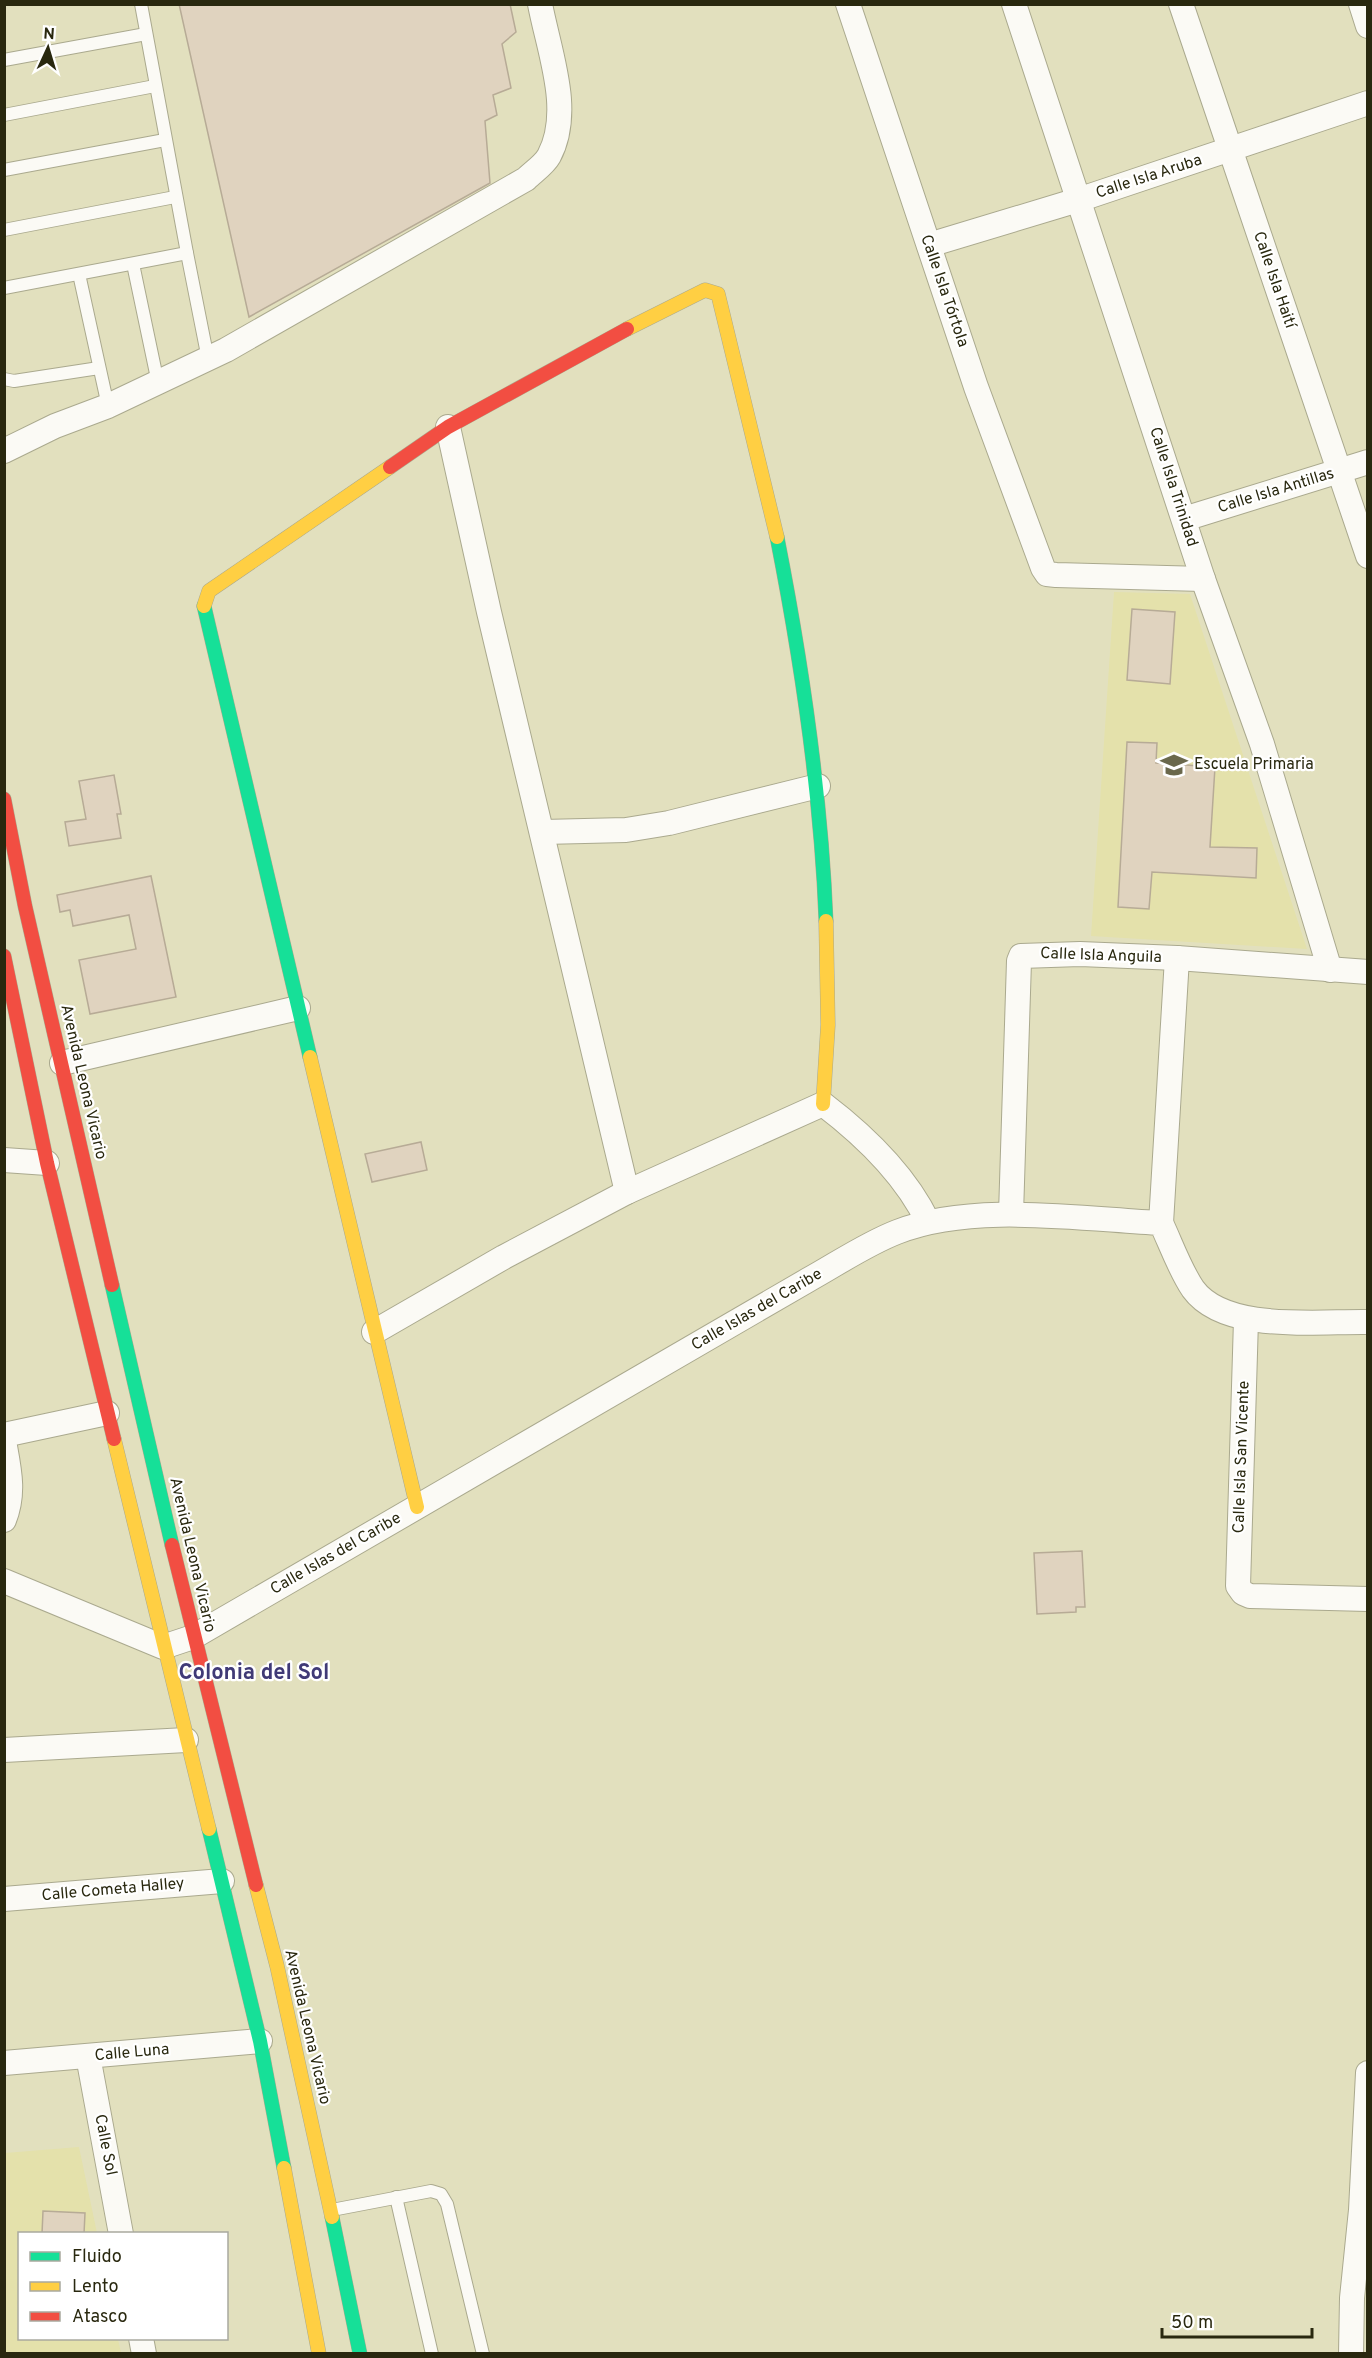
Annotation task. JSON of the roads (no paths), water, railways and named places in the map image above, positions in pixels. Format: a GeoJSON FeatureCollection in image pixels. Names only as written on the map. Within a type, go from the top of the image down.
{"type":"FeatureCollection","features":[{"type":"Feature","properties":{"kind":"street"},"geometry":{"type":"LineString","coordinates":[[4,451],[55,426],[108,405],[208,359],[526,179],[548,158],[559,131],[559,98],[540,4]]}},
{"type":"Feature","properties":{"kind":"street","name":"Calle Isla Tórtola"},"geometry":{"type":"LineString","coordinates":[[848,4],[976,387],[1047,574],[1203,579]]}},
{"type":"Feature","properties":{"kind":"street","name":"Calle Isla Trinidad"},"geometry":{"type":"LineString","coordinates":[[1014,4],[1203,579],[1262,744],[1330,970]]}},
{"type":"Feature","properties":{"kind":"street","name":"Calle Isla Haití"},"geometry":{"type":"LineString","coordinates":[[1181,4],[1368,555]]}},
{"type":"Feature","properties":{"kind":"street"},"geometry":{"type":"LineString","coordinates":[[1361,4],[1368,26]]}},
{"type":"Feature","properties":{"kind":"street","name":"Calle Isla Aruba"},"geometry":{"type":"LineString","coordinates":[[929,245],[1078,200],[1368,104]]}},
{"type":"Feature","properties":{"kind":"street"},"geometry":{"type":"LineString","coordinates":[[417,1507],[204,606],[209,591],[448,427],[577,354],[705,290],[718,294],[755,434],[793,613],[818,786],[827,902],[829,1052],[823,1104]]}},
{"type":"Feature","properties":{"kind":"street"},"geometry":{"type":"LineString","coordinates":[[448,427],[489,612],[627,1192]]}},
{"type":"Feature","properties":{"kind":"street","name":"Calle Isla Antillas"},"geometry":{"type":"LineString","coordinates":[[1184,519],[1368,462]]}},
{"type":"Feature","properties":{"kind":"street"},"geometry":{"type":"LineString","coordinates":[[543,832],[626,830],[669,823],[818,786]]}},
{"type":"Feature","properties":{"kind":"street","name":"Avenida Leona Vicario"},"geometry":{"type":"LineString","coordinates":[[4,798],[12,877],[62,1063],[193,1636],[277,1966],[360,2354]]}},
{"type":"Feature","properties":{"kind":"street","name":"Calle Isla Anguila"},"geometry":{"type":"LineString","coordinates":[[1011,1214],[1019,961],[1021,956],[1080,954],[1177,958],[1368,972]]}},
{"type":"Feature","properties":{"kind":"street"},"geometry":{"type":"LineString","coordinates":[[4,956],[47,1163],[162,1647],[260,2041],[319,2354]]}},
{"type":"Feature","properties":{"kind":"street"},"geometry":{"type":"LineString","coordinates":[[1177,958],[1161,1223],[1193,1289],[1212,1308],[1246,1320],[1368,1322]]}},
{"type":"Feature","properties":{"kind":"street"},"geometry":{"type":"LineString","coordinates":[[62,1063],[298,1008]]}},
{"type":"Feature","properties":{"kind":"street"},"geometry":{"type":"LineString","coordinates":[[374,1332],[504,1257],[627,1192],[823,1104]]}},
{"type":"Feature","properties":{"kind":"street"},"geometry":{"type":"LineString","coordinates":[[823,1104],[856,1130],[898,1174],[915,1194],[928,1222]]}},
{"type":"Feature","properties":{"kind":"street"},"geometry":{"type":"LineString","coordinates":[[4,1160],[47,1163]]}},
{"type":"Feature","properties":{"kind":"street","name":"Calle Islas del Caribe"},"geometry":{"type":"LineString","coordinates":[[162,1647],[193,1636],[808,1280],[896,1232],[928,1222],[1011,1214],[1161,1223]]}},
{"type":"Feature","properties":{"kind":"street","name":"Calle Isla San Vicente"},"geometry":{"type":"LineString","coordinates":[[1246,1320],[1238,1586],[1243,1593],[1250,1596],[1368,1599]]}},
{"type":"Feature","properties":{"kind":"street"},"geometry":{"type":"LineString","coordinates":[[4,1435],[107,1413]]}},
{"type":"Feature","properties":{"kind":"street"},"geometry":{"type":"LineString","coordinates":[[4,1441],[11,1482],[11,1503],[4,1520]]}},
{"type":"Feature","properties":{"kind":"street"},"geometry":{"type":"LineString","coordinates":[[4,1581],[162,1647]]}},
{"type":"Feature","properties":{"kind":"street"},"geometry":{"type":"LineString","coordinates":[[4,1750],[186,1740]]}},
{"type":"Feature","properties":{"kind":"street","name":"Calle Cometa Halley"},"geometry":{"type":"LineString","coordinates":[[4,1899],[222,1881]]}},
{"type":"Feature","properties":{"kind":"street","name":"Calle Luna"},"geometry":{"type":"LineString","coordinates":[[4,2063],[260,2041]]}},
{"type":"Feature","properties":{"kind":"street","name":"Calle Sol"},"geometry":{"type":"LineString","coordinates":[[88,2056],[121,2232]]}},
{"type":"Feature","properties":{"kind":"street"},"geometry":{"type":"LineString","coordinates":[[1351,2354],[1352,2298],[1361,2210],[1368,2073]]}},
{"type":"Feature","properties":{"kind":"lane"},"geometry":{"type":"LineString","coordinates":[[141,4],[175,197],[208,359]]}},
{"type":"Feature","properties":{"kind":"lane"},"geometry":{"type":"LineString","coordinates":[[4,60],[146,34]]}},
{"type":"Feature","properties":{"kind":"lane"},"geometry":{"type":"LineString","coordinates":[[4,115],[155,86]]}},
{"type":"Feature","properties":{"kind":"lane"},"geometry":{"type":"LineString","coordinates":[[4,170],[165,140]]}},
{"type":"Feature","properties":{"kind":"lane"},"geometry":{"type":"LineString","coordinates":[[4,230],[175,197]]}},
{"type":"Feature","properties":{"kind":"lane"},"geometry":{"type":"LineString","coordinates":[[4,288],[187,253]]}},
{"type":"Feature","properties":{"kind":"lane"},"geometry":{"type":"LineString","coordinates":[[133,264],[158,383]]}},
{"type":"Feature","properties":{"kind":"lane"},"geometry":{"type":"LineString","coordinates":[[79,274],[108,405]]}},
{"type":"Feature","properties":{"kind":"lane"},"geometry":{"type":"LineString","coordinates":[[4,379],[14,381],[99,368]]}},
{"type":"Feature","properties":{"kind":"lane"},"geometry":{"type":"LineString","coordinates":[[331,2211],[431,2191],[441,2194],[447,2204],[483,2354]]}},
{"type":"Feature","properties":{"kind":"lane"},"geometry":{"type":"LineString","coordinates":[[396,2197],[432,2354]]}},
{"type":"Feature","properties":{"kind":"place","name":"Escuela Primaria"},"geometry":{"type":"Point","coordinates":[1174,765]}},
{"type":"Feature","properties":{"kind":"district","name":"Colonia del Sol"},"geometry":{"type":"Point","coordinates":[254,1673]}}]}
